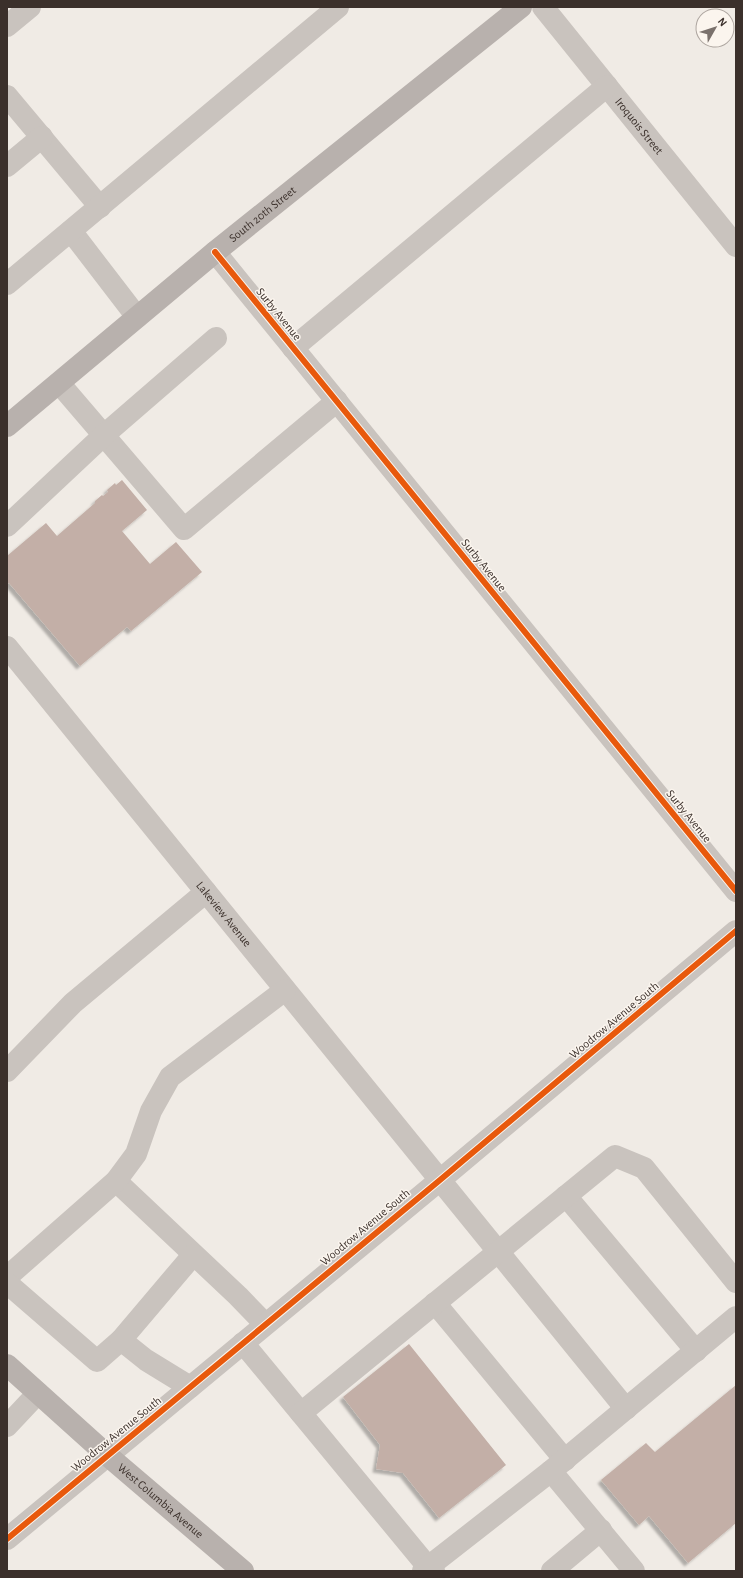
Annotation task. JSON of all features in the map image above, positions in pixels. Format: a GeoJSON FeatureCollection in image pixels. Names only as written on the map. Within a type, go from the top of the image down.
{"type":"FeatureCollection","features":[{"type":"Feature","properties":{"kind":"main road","name":"South 20th Street"},"geometry":{"type":"LineString","coordinates":[[7,426],[215,252],[521,7]]}},
{"type":"Feature","properties":{"kind":"main road","name":"West Columbia Avenue"},"geometry":{"type":"LineString","coordinates":[[7,1365],[107,1455],[243,1571]]}},
{"type":"Feature","properties":{"kind":"street"},"geometry":{"type":"LineString","coordinates":[[7,26],[30,7]]}},
{"type":"Feature","properties":{"kind":"street"},"geometry":{"type":"LineString","coordinates":[[7,284],[338,7]]}},
{"type":"Feature","properties":{"kind":"street","name":"Iroquois Street"},"geometry":{"type":"LineString","coordinates":[[543,7],[736,246]]}},
{"type":"Feature","properties":{"kind":"street"},"geometry":{"type":"LineString","coordinates":[[293,348],[607,86]]}},
{"type":"Feature","properties":{"kind":"street"},"geometry":{"type":"LineString","coordinates":[[7,96],[100,207]]}},
{"type":"Feature","properties":{"kind":"street"},"geometry":{"type":"LineString","coordinates":[[7,166],[42,137]]}},
{"type":"Feature","properties":{"kind":"street"},"geometry":{"type":"LineString","coordinates":[[72,231],[137,317]]}},
{"type":"Feature","properties":{"kind":"street","name":"Surby Avenue"},"geometry":{"type":"LineString","coordinates":[[215,252],[736,891]]}},
{"type":"Feature","properties":{"kind":"street"},"geometry":{"type":"LineString","coordinates":[[7,526],[104,435],[216,338]]}},
{"type":"Feature","properties":{"kind":"street"},"geometry":{"type":"LineString","coordinates":[[59,383],[184,529],[336,401]]}},
{"type":"Feature","properties":{"kind":"street","name":"Lakeview Avenue"},"geometry":{"type":"LineString","coordinates":[[7,647],[626,1409]]}},
{"type":"Feature","properties":{"kind":"street"},"geometry":{"type":"LineString","coordinates":[[7,1071],[73,1002],[206,892]]}},
{"type":"Feature","properties":{"kind":"street","name":"Woodrow Avenue South"},"geometry":{"type":"LineString","coordinates":[[8,1536],[440,1180],[736,931]]}},
{"type":"Feature","properties":{"kind":"street"},"geometry":{"type":"LineString","coordinates":[[7,1277],[116,1181],[136,1154],[152,1111],[170,1077],[285,990]]}},
{"type":"Feature","properties":{"kind":"street"},"geometry":{"type":"LineString","coordinates":[[301,1413],[615,1156],[644,1168],[736,1282]]}},
{"type":"Feature","properties":{"kind":"street"},"geometry":{"type":"LineString","coordinates":[[116,1181],[266,1324]]}},
{"type":"Feature","properties":{"kind":"street"},"geometry":{"type":"LineString","coordinates":[[566,1196],[696,1350]]}},
{"type":"Feature","properties":{"kind":"street"},"geometry":{"type":"LineString","coordinates":[[7,1283],[97,1361],[121,1340],[193,1255]]}},
{"type":"Feature","properties":{"kind":"street"},"geometry":{"type":"LineString","coordinates":[[435,1303],[558,1466],[601,1530],[634,1571]]}},
{"type":"Feature","properties":{"kind":"street"},"geometry":{"type":"LineString","coordinates":[[243,1343],[428,1570],[558,1466],[736,1318]]}},
{"type":"Feature","properties":{"kind":"street"},"geometry":{"type":"LineString","coordinates":[[121,1340],[146,1360],[190,1387]]}},
{"type":"Feature","properties":{"kind":"street"},"geometry":{"type":"LineString","coordinates":[[7,1426],[38,1393]]}},
{"type":"Feature","properties":{"kind":"street"},"geometry":{"type":"LineString","coordinates":[[552,1571],[601,1530]]}},
{"type":"Feature","properties":{"kind":"building"},"geometry":{"type":"Polygon","coordinates":[[[122,480],[147,510],[122,531],[150,564],[176,542],[202,572],[131,631],[127,627],[80,666],[9,583],[7,584],[7,556],[46,523],[57,536],[95,503],[95,501],[108,492],[107,490],[115,483],[116,485],[122,480]]]}},
{"type":"Feature","properties":{"kind":"building"},"geometry":{"type":"Polygon","coordinates":[[[409,1344],[506,1465],[439,1518],[403,1473],[376,1469],[380,1445],[343,1397],[409,1344]]]}},
{"type":"Feature","properties":{"kind":"building"},"geometry":{"type":"Polygon","coordinates":[[[736,1385],[736,1523],[688,1563],[649,1516],[639,1525],[601,1480],[646,1443],[655,1452],[736,1385]]]}},
{"type":"Feature","properties":{"kind":"cycle path"},"geometry":{"type":"LineString","coordinates":[[215,252],[736,891]]}},
{"type":"Feature","properties":{"kind":"cycle path"},"geometry":{"type":"LineString","coordinates":[[7,1539],[440,1180],[736,931]]}}]}
